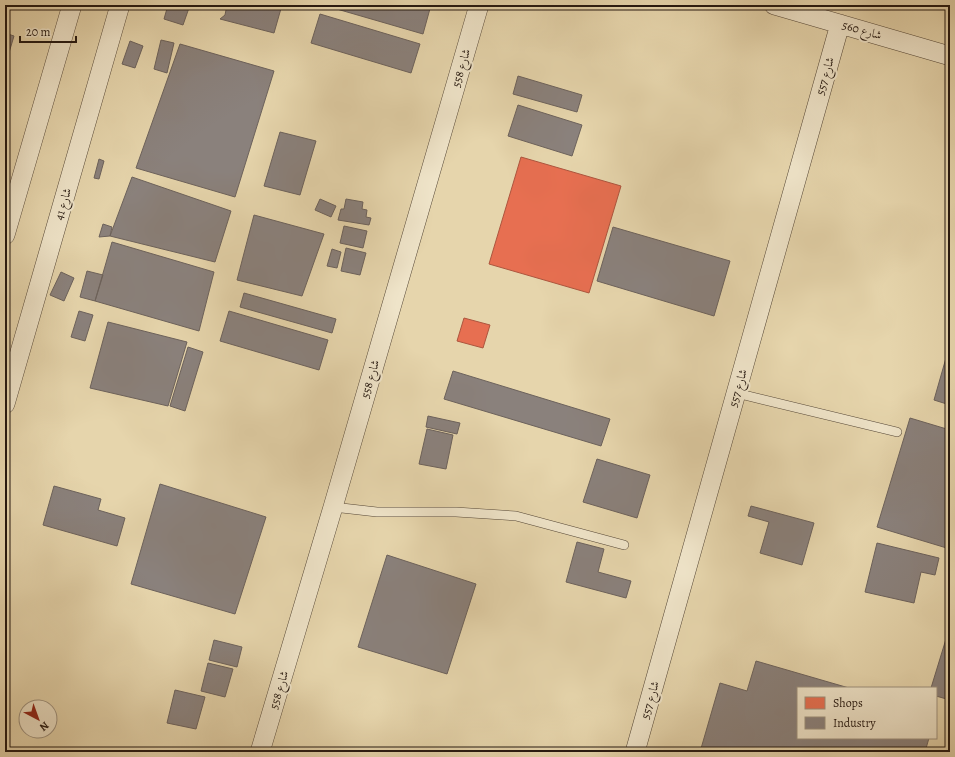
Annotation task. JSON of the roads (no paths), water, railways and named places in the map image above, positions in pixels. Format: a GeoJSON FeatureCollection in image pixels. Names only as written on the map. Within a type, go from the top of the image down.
{"type":"FeatureCollection","features":[{"type":"Feature","properties":{"kind":"street"},"geometry":{"type":"LineString","coordinates":[[5,235],[72,5]]}},
{"type":"Feature","properties":{"kind":"street","name":"شارع 41"},"geometry":{"type":"LineString","coordinates":[[5,404],[120,5]]}},
{"type":"Feature","properties":{"kind":"street","name":"شارع 558"},"geometry":{"type":"LineString","coordinates":[[260,752],[479,5]]}},
{"type":"Feature","properties":{"kind":"street","name":"شارع 560"},"geometry":{"type":"LineString","coordinates":[[774,5],[950,56]]}},
{"type":"Feature","properties":{"kind":"street","name":"شارع 557"},"geometry":{"type":"LineString","coordinates":[[635,752],[840,24]]}},
{"type":"Feature","properties":{"kind":"lane"},"geometry":{"type":"LineString","coordinates":[[736,393],[897,432]]}},
{"type":"Feature","properties":{"kind":"lane"},"geometry":{"type":"LineString","coordinates":[[333,507],[377,512],[456,512],[516,516],[624,545]]}}]}
